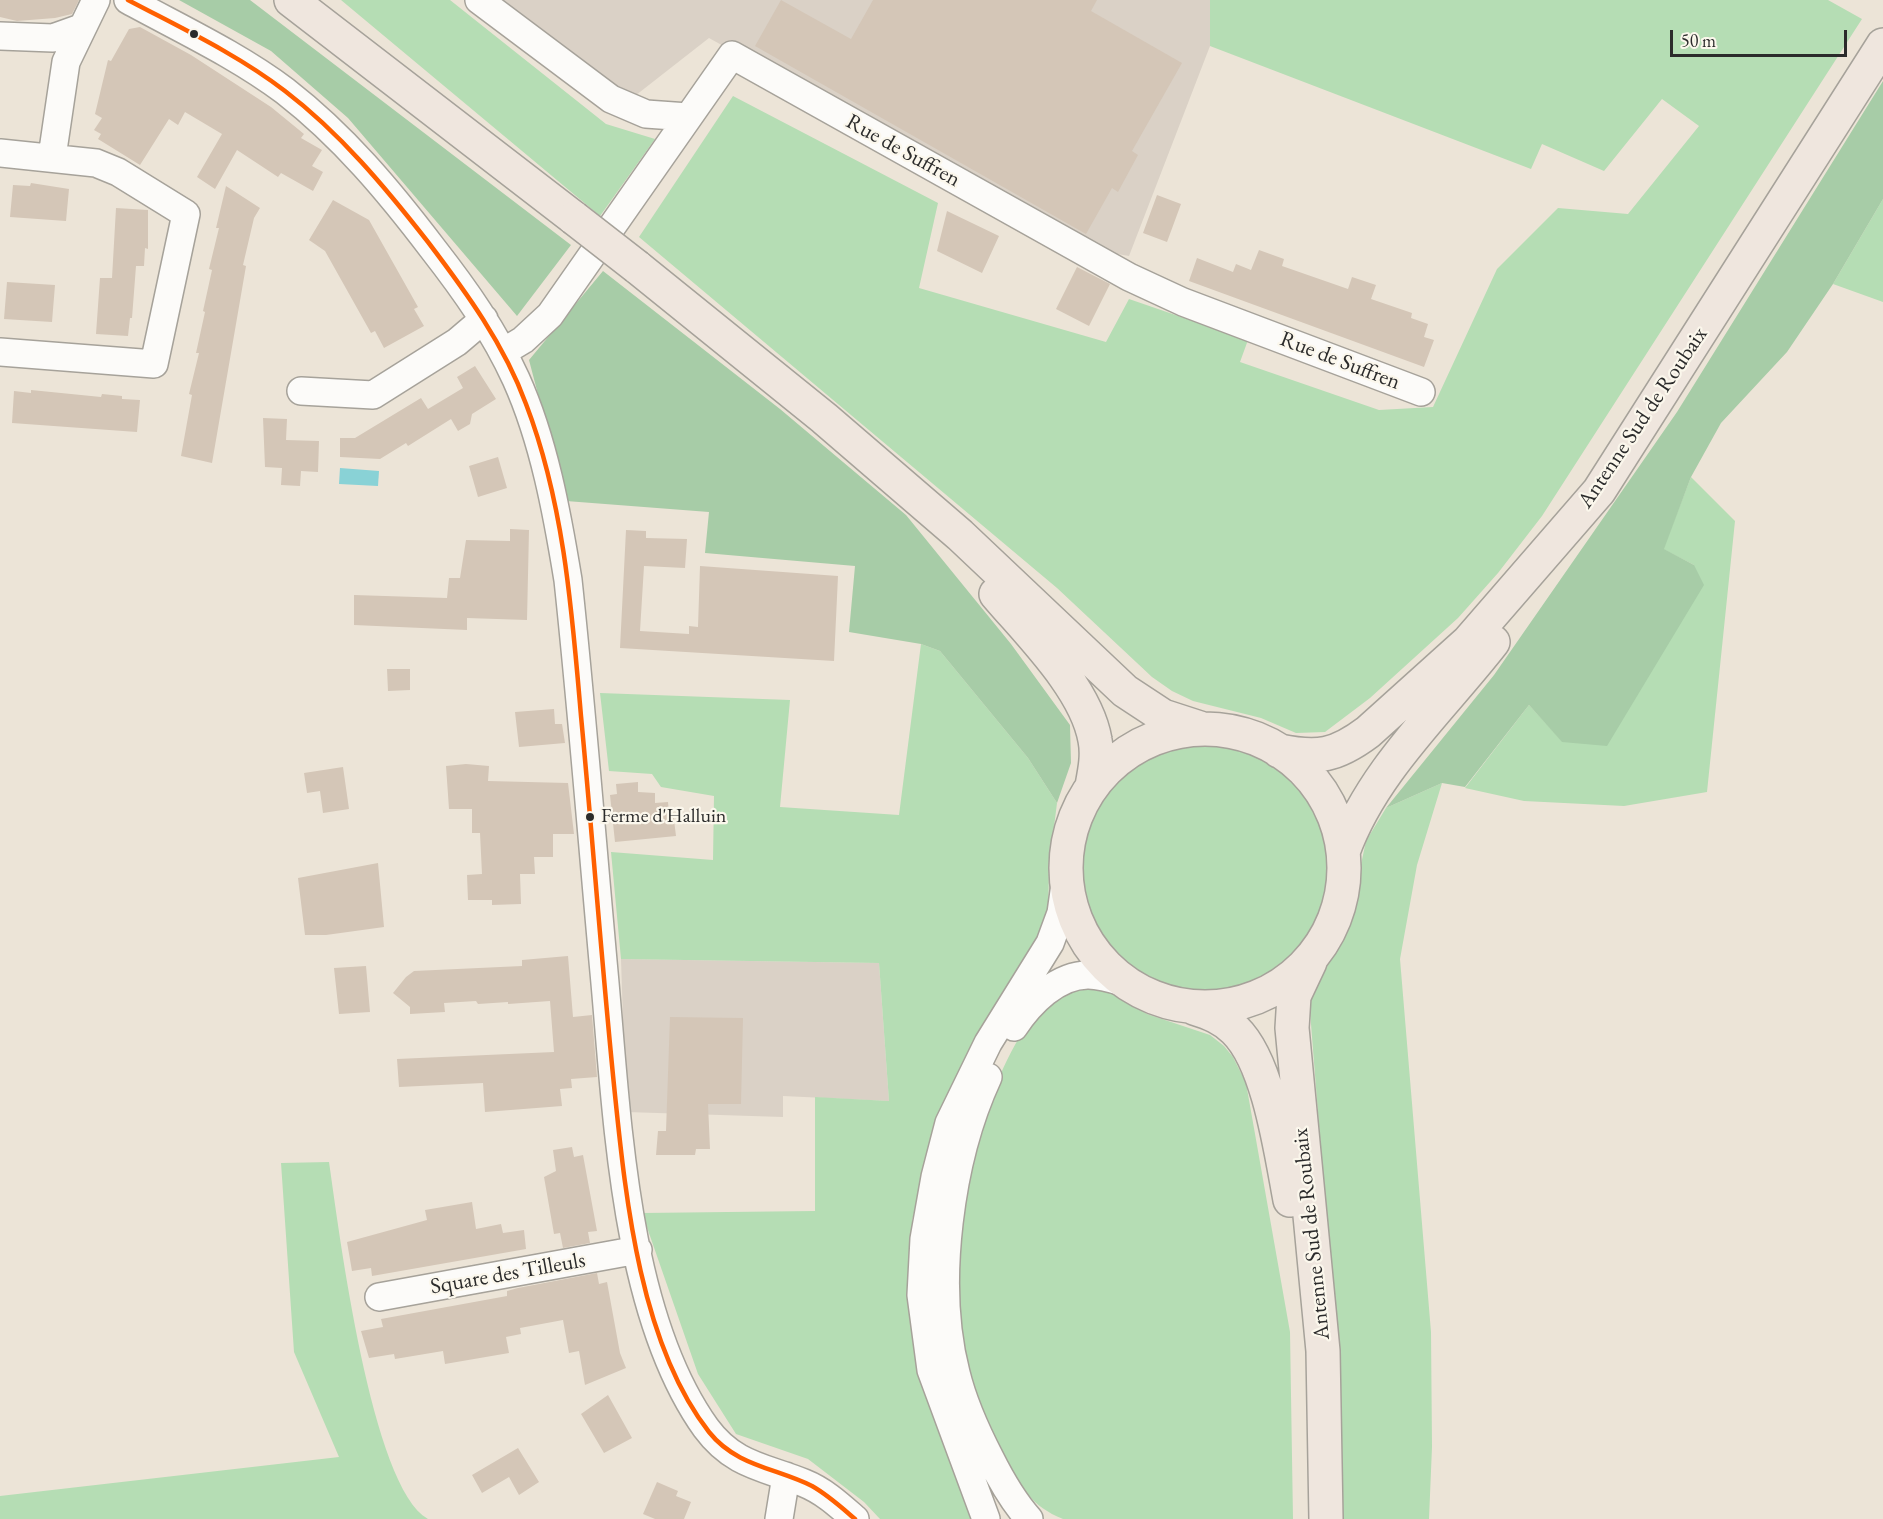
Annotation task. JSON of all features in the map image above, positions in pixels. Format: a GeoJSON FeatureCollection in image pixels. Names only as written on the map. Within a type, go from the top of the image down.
{"type":"FeatureCollection","features":[{"type":"Feature","properties":{"kind":"highway"},"geometry":{"type":"LineString","coordinates":[[291,0],[637,267],[824,418],[983,555],[1138,702],[1176,722],[1205,729],[1238,733],[1279,751],[1307,774],[1322,795],[1338,828],[1343,852],[1344,874],[1338,906],[1326,936],[1314,954],[1291,977],[1254,998],[1222,1006],[1190,1006],[1158,999],[1129,984],[1104,964],[1085,938],[1072,909],[1066,877],[1066,856],[1073,824],[1092,786],[1110,766],[1142,744],[1178,732],[1205,729]]}},
{"type":"Feature","properties":{"kind":"highway"},"geometry":{"type":"LineString","coordinates":[[305,0],[328,29]]}},
{"type":"Feature","properties":{"kind":"highway","name":"Antenne Sud de Roubaix"},"geometry":{"type":"LineString","coordinates":[[1279,751],[1312,756],[1328,754],[1354,743],[1368,732],[1468,642],[1599,491],[1883,45]]}},
{"type":"Feature","properties":{"kind":"highway"},"geometry":{"type":"LineString","coordinates":[[1343,852],[1356,821],[1377,786],[1546,574],[1578,530],[1599,491]]}},
{"type":"Feature","properties":{"kind":"highway"},"geometry":{"type":"LineString","coordinates":[[913,497],[1029,633],[1077,696],[1090,720],[1095,738],[1097,756],[1092,786]]}},
{"type":"Feature","properties":{"kind":"highway","name":"Antenne Sud de Roubaix"},"geometry":{"type":"LineString","coordinates":[[1314,954],[1294,996],[1292,1028],[1323,1351],[1326,1519]]}},
{"type":"Feature","properties":{"kind":"highway","name":"Antenne Sud de Roubaix"},"geometry":{"type":"LineString","coordinates":[[1190,1006],[1217,1016],[1234,1029],[1248,1046],[1257,1065],[1278,1138],[1291,1206],[1303,1293],[1309,1416],[1309,1519]]}},
{"type":"Feature","properties":{"kind":"street"},"geometry":{"type":"LineString","coordinates":[[52,157],[66,62],[96,0]]}},
{"type":"Feature","properties":{"kind":"street"},"geometry":{"type":"LineString","coordinates":[[128,0],[259,74],[307,110],[389,192],[484,319],[517,381],[539,445],[561,536],[568,580],[627,1191],[647,1296],[662,1343],[687,1398],[706,1428],[722,1447],[740,1460],[786,1476],[824,1493],[847,1514]]}},
{"type":"Feature","properties":{"kind":"street"},"geometry":{"type":"LineString","coordinates":[[479,0],[611,99],[646,114],[688,117]]}},
{"type":"Feature","properties":{"kind":"street"},"geometry":{"type":"LineString","coordinates":[[0,36],[53,38],[81,28]]}},
{"type":"Feature","properties":{"kind":"street","name":"Rue de Suffren"},"geometry":{"type":"LineString","coordinates":[[503,352],[523,340],[550,315],[732,55],[1149,287],[1421,392]]}},
{"type":"Feature","properties":{"kind":"street"},"geometry":{"type":"LineString","coordinates":[[0,153],[52,157],[107,167],[186,214],[154,364],[0,352]]}},
{"type":"Feature","properties":{"kind":"street"},"geometry":{"type":"LineString","coordinates":[[301,391],[373,395],[457,342],[484,319]]}},
{"type":"Feature","properties":{"kind":"street"},"geometry":{"type":"LineString","coordinates":[[986,1519],[931,1370],[921,1295],[924,1239],[935,1177],[949,1123],[984,1051],[1057,928],[1066,877]]}},
{"type":"Feature","properties":{"kind":"street"},"geometry":{"type":"LineString","coordinates":[[1029,1519],[1008,1493],[982,1443],[956,1372],[948,1311],[947,1249],[959,1158],[976,1106],[995,1062],[1011,1032],[1029,1008],[1055,986],[1077,976],[1101,977],[1129,984]]}},
{"type":"Feature","properties":{"kind":"street","name":"Square des Tilleuls"},"geometry":{"type":"LineString","coordinates":[[379,1297],[638,1250]]}},
{"type":"Feature","properties":{"kind":"street"},"geometry":{"type":"LineString","coordinates":[[779,1519],[786,1476]]}},
{"type":"Feature","properties":{"kind":"shaded area"},"geometry":{"type":"Polygon","coordinates":[[[499,0],[1210,0],[1210,46],[1129,256],[1089,249],[709,38],[631,99],[499,0]]]}},
{"type":"Feature","properties":{"kind":"shaded area"},"geometry":{"type":"Polygon","coordinates":[[[621,959],[879,963],[889,1101],[783,1096],[783,1117],[626,1112],[621,959]]]}},
{"type":"Feature","properties":{"kind":"green space"},"geometry":{"type":"Polygon","coordinates":[[[179,0],[250,0],[571,245],[517,316],[348,118],[271,51],[179,0]]]}},
{"type":"Feature","properties":{"kind":"green space"},"geometry":{"type":"Polygon","coordinates":[[[341,0],[450,0],[606,124],[655,139],[600,216],[341,0]]]}},
{"type":"Feature","properties":{"kind":"green space"},"geometry":{"type":"Polygon","coordinates":[[[1210,0],[1828,0],[1862,19],[1542,516],[1498,573],[1458,618],[1370,698],[1325,732],[1296,733],[1261,718],[1193,701],[1172,691],[1152,677],[1057,588],[639,237],[733,96],[938,203],[919,288],[1106,342],[1129,299],[1248,340],[1240,362],[1379,410],[1433,407],[1497,269],[1558,208],[1628,214],[1699,126],[1662,99],[1604,171],[1542,144],[1531,169],[1210,46],[1210,0]]]}},
{"type":"Feature","properties":{"kind":"green space"},"geometry":{"type":"Polygon","coordinates":[[[1883,81],[1883,199],[1833,284],[1787,352],[1721,423],[1691,477],[1664,549],[1694,565],[1704,585],[1607,746],[1562,742],[1529,705],[1465,787],[1442,783],[1386,808],[1494,675],[1677,412],[1883,81]]]}},
{"type":"Feature","properties":{"kind":"green space"},"geometry":{"type":"Polygon","coordinates":[[[1883,199],[1883,302],[1833,284],[1883,199]]]}},
{"type":"Feature","properties":{"kind":"green space"},"geometry":{"type":"Polygon","coordinates":[[[603,271],[780,409],[906,515],[1011,644],[1070,725],[1071,763],[1057,803],[1028,758],[940,651],[921,644],[849,632],[855,566],[705,553],[709,512],[566,501],[529,360],[603,271]]]}},
{"type":"Feature","properties":{"kind":"green space"},"geometry":{"type":"Polygon","coordinates":[[[1691,477],[1735,521],[1707,792],[1624,806],[1524,801],[1465,788],[1529,705],[1562,741],[1694,565],[1663,549],[1691,477]]]}},
{"type":"Feature","properties":{"kind":"green space"},"geometry":{"type":"Polygon","coordinates":[[[921,644],[940,651],[1028,758],[1057,803],[1049,867],[1048,926],[945,1111],[912,1220],[915,1345],[978,1519],[880,1519],[864,1502],[808,1459],[736,1434],[698,1374],[642,1213],[815,1211],[815,1097],[889,1101],[879,963],[621,959],[611,852],[713,860],[714,796],[661,787],[652,774],[609,771],[600,693],[790,700],[780,807],[899,815],[921,644]]]}},
{"type":"Feature","properties":{"kind":"green space"},"geometry":{"type":"Polygon","coordinates":[[[1193,744],[1217,744],[1241,749],[1263,758],[1292,780],[1314,809],[1319,820],[1326,843],[1328,867],[1326,891],[1319,914],[1314,925],[1292,954],[1263,976],[1241,985],[1217,990],[1193,990],[1169,985],[1147,976],[1127,962],[1110,945],[1096,925],[1087,903],[1082,879],[1082,855],[1087,831],[1096,809],[1110,789],[1127,772],[1147,758],[1169,749],[1193,744]]]}},
{"type":"Feature","properties":{"kind":"green space"},"geometry":{"type":"Polygon","coordinates":[[[1442,783],[1417,865],[1400,959],[1431,1332],[1432,1447],[1429,1519],[1337,1519],[1340,1391],[1309,999],[1313,976],[1332,958],[1348,925],[1366,841],[1386,808],[1442,783]]]}},
{"type":"Feature","properties":{"kind":"green space"},"geometry":{"type":"Polygon","coordinates":[[[1074,987],[1109,991],[1147,1014],[1210,1035],[1233,1057],[1246,1083],[1290,1332],[1293,1519],[1063,1519],[1043,1508],[1028,1495],[997,1445],[983,1414],[968,1367],[958,1303],[958,1248],[966,1187],[986,1112],[1016,1044],[1034,1017],[1054,998],[1074,987]]]}},
{"type":"Feature","properties":{"kind":"green space"},"geometry":{"type":"Polygon","coordinates":[[[329,1162],[350,1297],[374,1410],[390,1459],[408,1497],[428,1519],[0,1519],[0,1496],[339,1457],[294,1352],[281,1163],[329,1162]]]}},
{"type":"Feature","properties":{"kind":"water"},"geometry":{"type":"Polygon","coordinates":[[[340,468],[379,471],[378,486],[339,484],[340,468]]]}},
{"type":"Feature","properties":{"kind":"building"},"geometry":{"type":"Polygon","coordinates":[[[0,0],[79,0],[72,14],[55,18],[17,21],[0,17],[0,0]]]}},
{"type":"Feature","properties":{"kind":"building"},"geometry":{"type":"Polygon","coordinates":[[[781,0],[851,39],[873,0],[1097,0],[1091,11],[1182,63],[1132,151],[1138,155],[1118,192],[1112,188],[1086,234],[755,46],[781,0]]]}},
{"type":"Feature","properties":{"kind":"building"},"geometry":{"type":"Polygon","coordinates":[[[140,27],[191,55],[271,107],[304,134],[301,138],[322,150],[312,166],[323,172],[313,191],[281,173],[278,177],[237,150],[215,189],[197,177],[222,134],[185,112],[178,125],[169,119],[140,165],[98,139],[101,134],[94,130],[102,118],[95,114],[108,60],[111,61],[129,29],[140,27]]]}},
{"type":"Feature","properties":{"kind":"building"},"geometry":{"type":"Polygon","coordinates":[[[31,183],[69,189],[66,221],[10,217],[13,185],[30,186],[31,183]]]}},
{"type":"Feature","properties":{"kind":"building"},"geometry":{"type":"Polygon","coordinates":[[[226,186],[260,208],[254,218],[243,265],[246,266],[212,463],[181,456],[192,395],[189,394],[199,353],[196,353],[212,270],[209,269],[226,186]]]}},
{"type":"Feature","properties":{"kind":"building"},"geometry":{"type":"Polygon","coordinates":[[[1157,195],[1181,204],[1167,242],[1143,233],[1157,195]]]}},
{"type":"Feature","properties":{"kind":"building"},"geometry":{"type":"Polygon","coordinates":[[[333,200],[369,220],[418,307],[414,309],[424,326],[384,348],[375,331],[371,333],[325,251],[309,240],[333,200]]]}},
{"type":"Feature","properties":{"kind":"building"},"geometry":{"type":"Polygon","coordinates":[[[116,208],[148,210],[148,249],[145,248],[144,266],[136,266],[132,318],[130,318],[128,336],[96,334],[100,278],[112,278],[116,208]]]}},
{"type":"Feature","properties":{"kind":"building"},"geometry":{"type":"Polygon","coordinates":[[[947,211],[999,236],[982,273],[937,251],[947,211]]]}},
{"type":"Feature","properties":{"kind":"building"},"geometry":{"type":"Polygon","coordinates":[[[1259,250],[1284,259],[1282,266],[1348,289],[1352,277],[1376,285],[1371,299],[1412,313],[1411,318],[1428,324],[1424,337],[1434,340],[1424,367],[1189,281],[1197,258],[1233,272],[1236,264],[1251,270],[1259,250]]]}},
{"type":"Feature","properties":{"kind":"building"},"geometry":{"type":"Polygon","coordinates":[[[1077,267],[1110,284],[1089,326],[1056,309],[1077,267]]]}},
{"type":"Feature","properties":{"kind":"building"},"geometry":{"type":"Polygon","coordinates":[[[7,282],[55,285],[52,322],[4,319],[7,282]]]}},
{"type":"Feature","properties":{"kind":"building"},"geometry":{"type":"Polygon","coordinates":[[[475,366],[496,399],[472,414],[470,424],[458,431],[451,419],[408,446],[406,443],[380,459],[340,457],[340,438],[355,438],[421,398],[428,409],[463,388],[457,377],[475,366]]]}},
{"type":"Feature","properties":{"kind":"building"},"geometry":{"type":"Polygon","coordinates":[[[31,390],[101,397],[102,394],[122,396],[122,399],[140,400],[137,432],[12,423],[14,391],[31,393],[31,390]]]}},
{"type":"Feature","properties":{"kind":"building"},"geometry":{"type":"Polygon","coordinates":[[[263,418],[287,419],[286,440],[319,441],[318,472],[301,471],[300,486],[281,485],[282,468],[265,467],[263,418]]]}},
{"type":"Feature","properties":{"kind":"building"},"geometry":{"type":"Polygon","coordinates":[[[498,457],[507,488],[478,497],[469,466],[498,457]]]}},
{"type":"Feature","properties":{"kind":"building"},"geometry":{"type":"Polygon","coordinates":[[[510,529],[529,530],[527,620],[467,618],[467,630],[354,625],[354,595],[447,598],[449,578],[460,578],[466,540],[510,541],[510,529]]]}},
{"type":"Feature","properties":{"kind":"building"},"geometry":{"type":"Polygon","coordinates":[[[626,530],[646,531],[646,538],[687,539],[685,568],[644,566],[640,631],[689,634],[689,626],[698,627],[700,566],[838,576],[834,661],[620,648],[626,530]]]}},
{"type":"Feature","properties":{"kind":"building"},"geometry":{"type":"Polygon","coordinates":[[[387,669],[410,669],[410,690],[388,691],[387,669]]]}},
{"type":"Feature","properties":{"kind":"building"},"geometry":{"type":"Polygon","coordinates":[[[554,709],[555,724],[562,724],[565,743],[519,747],[515,712],[554,709]]]}},
{"type":"Feature","properties":{"kind":"building"},"geometry":{"type":"Polygon","coordinates":[[[466,764],[489,766],[488,781],[568,783],[574,834],[553,834],[553,857],[534,857],[535,874],[520,874],[521,904],[492,905],[492,900],[468,900],[467,875],[482,874],[480,833],[472,833],[472,809],[449,809],[446,766],[466,764]]]}},
{"type":"Feature","properties":{"kind":"building"},"geometry":{"type":"Polygon","coordinates":[[[343,767],[349,809],[323,813],[320,791],[307,793],[304,773],[343,767]]]}},
{"type":"Feature","properties":{"kind":"building"},"geometry":{"type":"Polygon","coordinates":[[[638,782],[638,792],[655,793],[655,803],[668,802],[669,812],[673,812],[676,836],[615,842],[610,795],[617,794],[616,784],[638,782]]]}},
{"type":"Feature","properties":{"kind":"building"},"geometry":{"type":"Polygon","coordinates":[[[378,863],[384,927],[326,935],[305,935],[298,878],[378,863]]]}},
{"type":"Feature","properties":{"kind":"building"},"geometry":{"type":"Polygon","coordinates":[[[568,956],[573,1017],[592,1015],[597,1077],[571,1079],[572,1088],[560,1089],[562,1106],[485,1112],[483,1083],[399,1087],[397,1059],[554,1052],[550,1001],[508,1004],[508,1002],[478,1004],[476,1001],[444,1003],[445,1012],[410,1014],[410,1007],[393,993],[406,977],[414,971],[522,966],[522,960],[568,956]]]}},
{"type":"Feature","properties":{"kind":"building"},"geometry":{"type":"Polygon","coordinates":[[[366,966],[370,1012],[339,1014],[334,968],[366,966]]]}},
{"type":"Feature","properties":{"kind":"building"},"geometry":{"type":"Polygon","coordinates":[[[670,1017],[743,1018],[741,1104],[708,1104],[710,1149],[696,1149],[695,1155],[656,1155],[658,1131],[666,1131],[670,1017]]]}},
{"type":"Feature","properties":{"kind":"building"},"geometry":{"type":"Polygon","coordinates":[[[572,1147],[574,1157],[583,1155],[597,1231],[588,1232],[590,1243],[563,1248],[560,1233],[554,1234],[544,1177],[556,1171],[553,1150],[572,1147]]]}},
{"type":"Feature","properties":{"kind":"building"},"geometry":{"type":"Polygon","coordinates":[[[472,1202],[476,1229],[501,1224],[503,1233],[524,1230],[526,1249],[372,1276],[371,1268],[352,1271],[347,1242],[427,1220],[425,1210],[472,1202]]]}},
{"type":"Feature","properties":{"kind":"building"},"geometry":{"type":"Polygon","coordinates":[[[597,1273],[599,1284],[607,1282],[620,1353],[626,1368],[585,1385],[579,1351],[569,1353],[563,1320],[520,1328],[521,1334],[506,1337],[509,1353],[445,1364],[443,1351],[395,1359],[394,1354],[369,1358],[361,1331],[383,1327],[381,1319],[507,1296],[507,1291],[518,1288],[597,1273]]]}},
{"type":"Feature","properties":{"kind":"building"},"geometry":{"type":"Polygon","coordinates":[[[608,1395],[632,1438],[604,1453],[581,1414],[608,1395]]]}},
{"type":"Feature","properties":{"kind":"building"},"geometry":{"type":"Polygon","coordinates":[[[518,1448],[539,1482],[519,1495],[509,1477],[482,1493],[472,1475],[518,1448]]]}},
{"type":"Feature","properties":{"kind":"building"},"geometry":{"type":"Polygon","coordinates":[[[657,1482],[678,1491],[676,1496],[691,1502],[684,1519],[655,1519],[643,1514],[657,1482]]]}},
{"type":"Feature","properties":{"kind":"transit line"},"geometry":{"type":"LineString","coordinates":[[128,0],[248,65],[305,107],[343,143],[428,242],[483,319],[507,360],[539,442],[558,519],[570,597],[619,1137],[632,1226],[652,1315],[667,1358],[686,1397],[709,1432],[731,1452],[744,1459],[812,1486],[855,1519]]}},
{"type":"Feature","properties":{"kind":"place","name":"Ferme d'Halluin"},"geometry":{"type":"Point","coordinates":[590,817]}}]}
